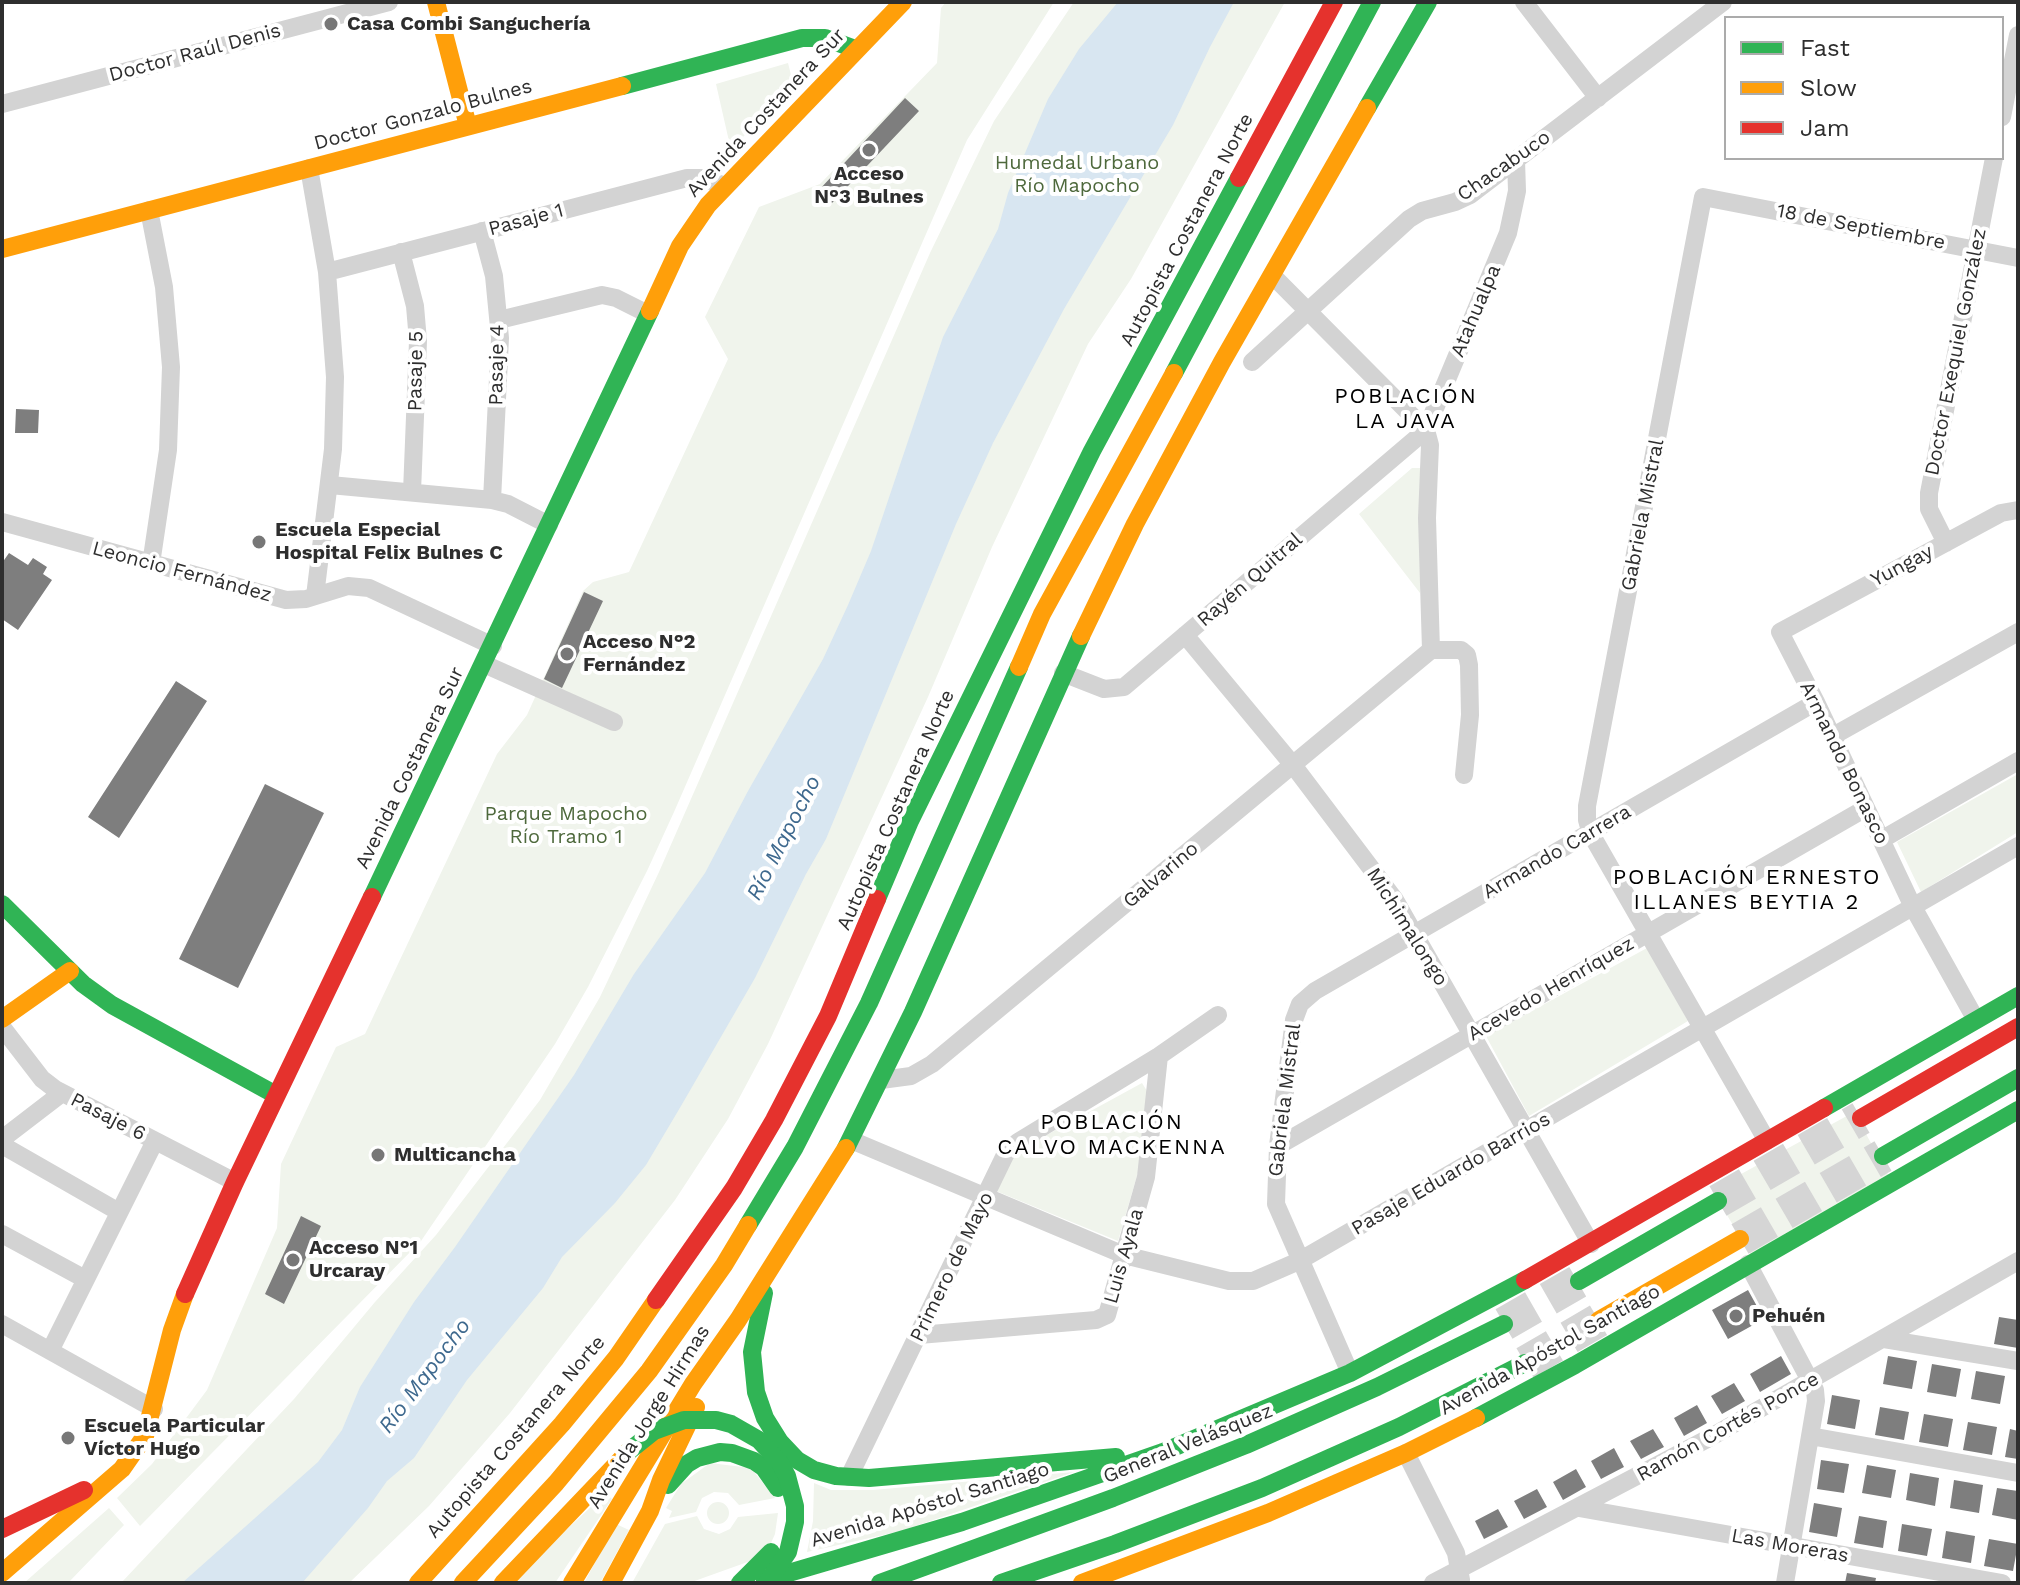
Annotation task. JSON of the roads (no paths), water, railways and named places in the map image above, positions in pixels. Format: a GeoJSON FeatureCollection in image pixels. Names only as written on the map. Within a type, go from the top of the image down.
{"type":"FeatureCollection","features":[{"type":"Feature","properties":{"kind":"main road"},"geometry":{"type":"LineString","coordinates":[[436,2],[468,126]]}},
{"type":"Feature","properties":{"kind":"main road","name":"Avenida Costanera Sur"},"geometry":{"type":"LineString","coordinates":[[2,1573],[113,1477],[138,1449],[154,1409],[172,1330],[185,1294],[235,1182],[693,225],[725,186],[903,2]]}},
{"type":"Feature","properties":{"kind":"main road","name":"Autopista Costanera Norte"},"geometry":{"type":"LineString","coordinates":[[418,1583],[553,1434],[616,1358],[734,1188],[774,1120],[828,1016],[910,821],[1092,451],[1334,2]]}},
{"type":"Feature","properties":{"kind":"main road"},"geometry":{"type":"LineString","coordinates":[[463,1583],[556,1483],[649,1371],[724,1265],[795,1147],[869,1003],[1042,614],[1372,2]]}},
{"type":"Feature","properties":{"kind":"main road"},"geometry":{"type":"LineString","coordinates":[[738,1320],[851,1140],[881,1080],[1063,673],[1173,450],[1428,2]]}},
{"type":"Feature","properties":{"kind":"main road","name":"Doctor Gonzalo Bulnes"},"geometry":{"type":"LineString","coordinates":[[2,249],[802,38],[825,38],[855,49]]}},
{"type":"Feature","properties":{"kind":"main road"},"geometry":{"type":"LineString","coordinates":[[2,904],[70,971],[119,1010],[276,1095]]}},
{"type":"Feature","properties":{"kind":"main road"},"geometry":{"type":"LineString","coordinates":[[2,1019],[70,971]]}},
{"type":"Feature","properties":{"kind":"main road","name":"Avenida Apóstol Santiago"},"geometry":{"type":"LineString","coordinates":[[755,1583],[962,1522],[1163,1452],[1350,1373],[1591,1244],[2018,996]]}},
{"type":"Feature","properties":{"kind":"main road"},"geometry":{"type":"LineString","coordinates":[[1861,1118],[2018,1027]]}},
{"type":"Feature","properties":{"kind":"main road"},"geometry":{"type":"LineString","coordinates":[[1883,1156],[2018,1078]]}},
{"type":"Feature","properties":{"kind":"main road","name":"Avenida Apóstol Santiago"},"geometry":{"type":"LineString","coordinates":[[1082,1583],[1268,1513],[1406,1453],[1575,1365],[2018,1110]]}},
{"type":"Feature","properties":{"kind":"main road"},"geometry":{"type":"LineString","coordinates":[[1579,1281],[1718,1201]]}},
{"type":"Feature","properties":{"kind":"main road"},"geometry":{"type":"LineString","coordinates":[[1599,1320],[1740,1239]]}},
{"type":"Feature","properties":{"kind":"main road","name":"Avenida Apóstol Santiago"},"geometry":{"type":"LineString","coordinates":[[771,1266],[752,1352],[760,1406],[780,1442],[797,1460],[823,1473],[849,1477],[898,1477],[1163,1452]]}},
{"type":"Feature","properties":{"kind":"main road","name":"Avenida Jorge Hirmas"},"geometry":{"type":"LineString","coordinates":[[611,1583],[650,1511],[661,1480],[738,1320]]}},
{"type":"Feature","properties":{"kind":"main road","name":"Avenida Jorge Hirmas"},"geometry":{"type":"LineString","coordinates":[[572,1583],[693,1384],[738,1320]]}},
{"type":"Feature","properties":{"kind":"main road","name":"General Velásquez"},"geometry":{"type":"LineString","coordinates":[[880,1583],[1113,1498],[1246,1445],[1377,1387],[1504,1324]]}},
{"type":"Feature","properties":{"kind":"main road"},"geometry":{"type":"LineString","coordinates":[[1001,1583],[1262,1488],[1399,1427],[1525,1363]]}},
{"type":"Feature","properties":{"kind":"main road"},"geometry":{"type":"LineString","coordinates":[[503,1583],[640,1439],[668,1424],[700,1419],[731,1424],[753,1435],[771,1450],[787,1476],[795,1522],[788,1552],[767,1583]]}},
{"type":"Feature","properties":{"kind":"main road"},"geometry":{"type":"LineString","coordinates":[[650,1511],[678,1472],[697,1458],[720,1452],[732,1453],[764,1468],[778,1488],[783,1504],[783,1524],[770,1554],[740,1583]]}},
{"type":"Feature","properties":{"kind":"main road"},"geometry":{"type":"LineString","coordinates":[[2,1529],[113,1477]]}},
{"type":"Feature","properties":{"kind":"street","name":"Doctor Raúl Denis"},"geometry":{"type":"LineString","coordinates":[[2,104],[389,2]]}},
{"type":"Feature","properties":{"kind":"street"},"geometry":{"type":"LineString","coordinates":[[1524,2],[1598,98]]}},
{"type":"Feature","properties":{"kind":"street","name":"Chacabuco"},"geometry":{"type":"LineString","coordinates":[[1252,362],[1415,215],[1462,199],[1723,2]]}},
{"type":"Feature","properties":{"kind":"street"},"geometry":{"type":"LineString","coordinates":[[2004,107],[2018,35]]}},
{"type":"Feature","properties":{"kind":"street","name":"Atahualpa"},"geometry":{"type":"LineString","coordinates":[[1431,650],[1427,518],[1430,445],[1426,430],[1508,233],[1517,191],[1516,160]]}},
{"type":"Feature","properties":{"kind":"street","name":"Doctor Exequiel González"},"geometry":{"type":"LineString","coordinates":[[1946,543],[1931,514],[1928,498],[1994,160]]}},
{"type":"Feature","properties":{"kind":"street"},"geometry":{"type":"LineString","coordinates":[[309,168],[327,272],[335,377],[330,485],[315,596]]}},
{"type":"Feature","properties":{"kind":"street","name":"Pasaje 1"},"geometry":{"type":"LineString","coordinates":[[327,272],[687,178],[703,178],[725,186]]}},
{"type":"Feature","properties":{"kind":"street","name":"18 de Septiembre"},"geometry":{"type":"LineString","coordinates":[[1703,197],[2018,258]]}},
{"type":"Feature","properties":{"kind":"street","name":"Gabriela Mistral"},"geometry":{"type":"LineString","coordinates":[[1591,834],[1587,806],[1703,197]]}},
{"type":"Feature","properties":{"kind":"street"},"geometry":{"type":"LineString","coordinates":[[149,210],[164,287],[171,367],[168,450],[151,564]]}},
{"type":"Feature","properties":{"kind":"street","name":"Pasaje 4"},"geometry":{"type":"LineString","coordinates":[[482,231],[494,276],[499,320],[500,357],[492,500]]}},
{"type":"Feature","properties":{"kind":"street","name":"Pasaje 5"},"geometry":{"type":"LineString","coordinates":[[401,252],[415,306],[418,341],[412,492]]}},
{"type":"Feature","properties":{"kind":"street"},"geometry":{"type":"LineString","coordinates":[[1272,275],[1426,430]]}},
{"type":"Feature","properties":{"kind":"street"},"geometry":{"type":"LineString","coordinates":[[499,320],[602,295],[616,298],[648,314]]}},
{"type":"Feature","properties":{"kind":"street","name":"Rayén Quitral"},"geometry":{"type":"LineString","coordinates":[[1063,673],[1104,689],[1117,690],[1131,682],[1426,430]]}},
{"type":"Feature","properties":{"kind":"street"},"geometry":{"type":"LineString","coordinates":[[330,485],[492,500],[508,504],[549,525]]}},
{"type":"Feature","properties":{"kind":"street","name":"Yungay"},"geometry":{"type":"LineString","coordinates":[[1780,632],[2017,506]]}},
{"type":"Feature","properties":{"kind":"street","name":"Leoncio Fernández"},"geometry":{"type":"LineString","coordinates":[[2,522],[286,600],[296,601],[348,586],[369,588],[493,646]]}},
{"type":"Feature","properties":{"kind":"street","name":"Armando Bonasco"},"geometry":{"type":"LineString","coordinates":[[1780,632],[1833,736],[1913,907],[1976,1020]]}},
{"type":"Feature","properties":{"kind":"street"},"geometry":{"type":"LineString","coordinates":[[1833,736],[2018,632]]}},
{"type":"Feature","properties":{"kind":"street","name":"Michimalongo"},"geometry":{"type":"LineString","coordinates":[[1185,635],[1293,765],[1395,900],[1591,1244]]}},
{"type":"Feature","properties":{"kind":"street"},"geometry":{"type":"LineString","coordinates":[[1431,650],[1461,650],[1467,655],[1470,715],[1464,775]]}},
{"type":"Feature","properties":{"kind":"street","name":"Galvarino"},"geometry":{"type":"LineString","coordinates":[[881,1080],[911,1076],[932,1064],[1431,650]]}},
{"type":"Feature","properties":{"kind":"street"},"geometry":{"type":"LineString","coordinates":[[484,664],[614,722]]}},
{"type":"Feature","properties":{"kind":"street","name":"Armando Carrera"},"geometry":{"type":"LineString","coordinates":[[1300,1004],[1315,991],[1816,702]]}},
{"type":"Feature","properties":{"kind":"street"},"geometry":{"type":"LineString","coordinates":[[1881,840],[2018,761]]}},
{"type":"Feature","properties":{"kind":"street","name":"Acevedo Henríquez"},"geometry":{"type":"LineString","coordinates":[[1278,1146],[1866,808]]}},
{"type":"Feature","properties":{"kind":"street"},"geometry":{"type":"LineString","coordinates":[[1591,834],[1767,1141]]}},
{"type":"Feature","properties":{"kind":"street","name":"Pasaje Eduardo Barrios"},"geometry":{"type":"LineString","coordinates":[[851,1140],[1124,1255],[1238,1282],[1260,1279],[1299,1261],[2018,846]]}},
{"type":"Feature","properties":{"kind":"street","name":"Gabriela Mistral"},"geometry":{"type":"LineString","coordinates":[[1300,1004],[1294,1020],[1278,1146],[1276,1204],[1350,1373]]}},
{"type":"Feature","properties":{"kind":"street","name":"Primero de Mayo"},"geometry":{"type":"LineString","coordinates":[[849,1477],[1006,1153],[1018,1142],[1159,1056],[1218,1015]]}},
{"type":"Feature","properties":{"kind":"street","name":"Pasaje 6"},"geometry":{"type":"LineString","coordinates":[[2,1027],[42,1079],[62,1093],[235,1182]]}},
{"type":"Feature","properties":{"kind":"street","name":"Luis Ayala"},"geometry":{"type":"LineString","coordinates":[[919,1335],[1101,1319],[1107,1315],[1146,1177],[1159,1056]]}},
{"type":"Feature","properties":{"kind":"street"},"geometry":{"type":"LineString","coordinates":[[62,1093],[2,1142],[119,1212]]}},
{"type":"Feature","properties":{"kind":"street"},"geometry":{"type":"LineString","coordinates":[[50,1351],[155,1141]]}},
{"type":"Feature","properties":{"kind":"street"},"geometry":{"type":"LineString","coordinates":[[2,1234],[85,1279]]}},
{"type":"Feature","properties":{"kind":"street","name":"Ramón Cortés Ponce"},"geometry":{"type":"LineString","coordinates":[[1433,1583],[1461,1576],[1811,1381],[2018,1261]]}},
{"type":"Feature","properties":{"kind":"street"},"geometry":{"type":"LineString","coordinates":[[1748,1264],[1815,1390],[1816,1401],[1785,1583]]}},
{"type":"Feature","properties":{"kind":"street"},"geometry":{"type":"LineString","coordinates":[[2,1324],[154,1409]]}},
{"type":"Feature","properties":{"kind":"street"},"geometry":{"type":"LineString","coordinates":[[1884,1339],[2018,1361]]}},
{"type":"Feature","properties":{"kind":"street"},"geometry":{"type":"LineString","coordinates":[[1810,1436],[2018,1473]]}},
{"type":"Feature","properties":{"kind":"street"},"geometry":{"type":"LineString","coordinates":[[1406,1453],[1456,1553],[1461,1576]]}},
{"type":"Feature","properties":{"kind":"street","name":"Las Moreras"},"geometry":{"type":"LineString","coordinates":[[1579,1508],[2002,1583]]}},
{"type":"Feature","properties":{"kind":"water","name":"Río Mapocho"},"geometry":{"type":"Polygon","coordinates":[[[1118,2],[1234,2],[1173,125],[1064,309],[993,443],[956,524],[826,839],[755,978],[681,1106],[646,1165],[615,1203],[562,1257],[543,1288],[467,1380],[414,1458],[387,1481],[368,1508],[302,1583],[182,1583],[318,1462],[342,1430],[360,1387],[414,1302],[574,1075],[634,974],[705,873],[823,659],[848,605],[871,551],[943,337],[998,229],[1008,193],[1048,99],[1079,49],[1118,2]]]}},
{"type":"Feature","properties":{"kind":"tunnel"},"geometry":{"type":"LineString","coordinates":[[1718,1201],[1861,1118]]}},
{"type":"Feature","properties":{"kind":"tunnel"},"geometry":{"type":"LineString","coordinates":[[1740,1239],[1883,1156]]}},
{"type":"Feature","properties":{"kind":"tunnel"},"geometry":{"type":"LineString","coordinates":[[1504,1324],[1579,1281]]}},
{"type":"Feature","properties":{"kind":"tunnel"},"geometry":{"type":"LineString","coordinates":[[1525,1363],[1599,1320]]}},
{"type":"Feature","properties":{"kind":"place","name":"Casa Combi Sanguchería"},"geometry":{"type":"Point","coordinates":[331,24]}},
{"type":"Feature","properties":{"kind":"place","name":"Acceso N°3 Bulnes"},"geometry":{"type":"Point","coordinates":[869,150]}},
{"type":"Feature","properties":{"kind":"place","name":"Escuela Especial Hospital Felix Bulnes C"},"geometry":{"type":"Point","coordinates":[259,542]}},
{"type":"Feature","properties":{"kind":"place","name":"Acceso N°2 Fernández"},"geometry":{"type":"Point","coordinates":[567,654]}},
{"type":"Feature","properties":{"kind":"place","name":"Multicancha"},"geometry":{"type":"Point","coordinates":[378,1155]}},
{"type":"Feature","properties":{"kind":"place","name":"Acceso N°1 Urcaray"},"geometry":{"type":"Point","coordinates":[293,1260]}},
{"type":"Feature","properties":{"kind":"place","name":"Pehuén"},"geometry":{"type":"Point","coordinates":[1736,1316]}},
{"type":"Feature","properties":{"kind":"place","name":"Escuela Particular Víctor Hugo"},"geometry":{"type":"Point","coordinates":[68,1438]}},
{"type":"Feature","properties":{"kind":"district","name":"POBLACIÓN LA JAVA"},"geometry":{"type":"Point","coordinates":[1406,410]}},
{"type":"Feature","properties":{"kind":"district","name":"POBLACIÓN ERNESTO ILLANES BEYTIA 2"},"geometry":{"type":"Point","coordinates":[1747,890]}},
{"type":"Feature","properties":{"kind":"district","name":"POBLACIÓN CALVO MACKENNA"},"geometry":{"type":"Point","coordinates":[1112,1136]}},
{"type":"Feature","properties":{"kind":"park label","name":"Humedal Urbano Río Mapocho"},"geometry":{"type":"Point","coordinates":[1077,174]}},
{"type":"Feature","properties":{"kind":"park label","name":"Parque Mapocho Río Tramo 1"},"geometry":{"type":"Point","coordinates":[566,826]}}]}
